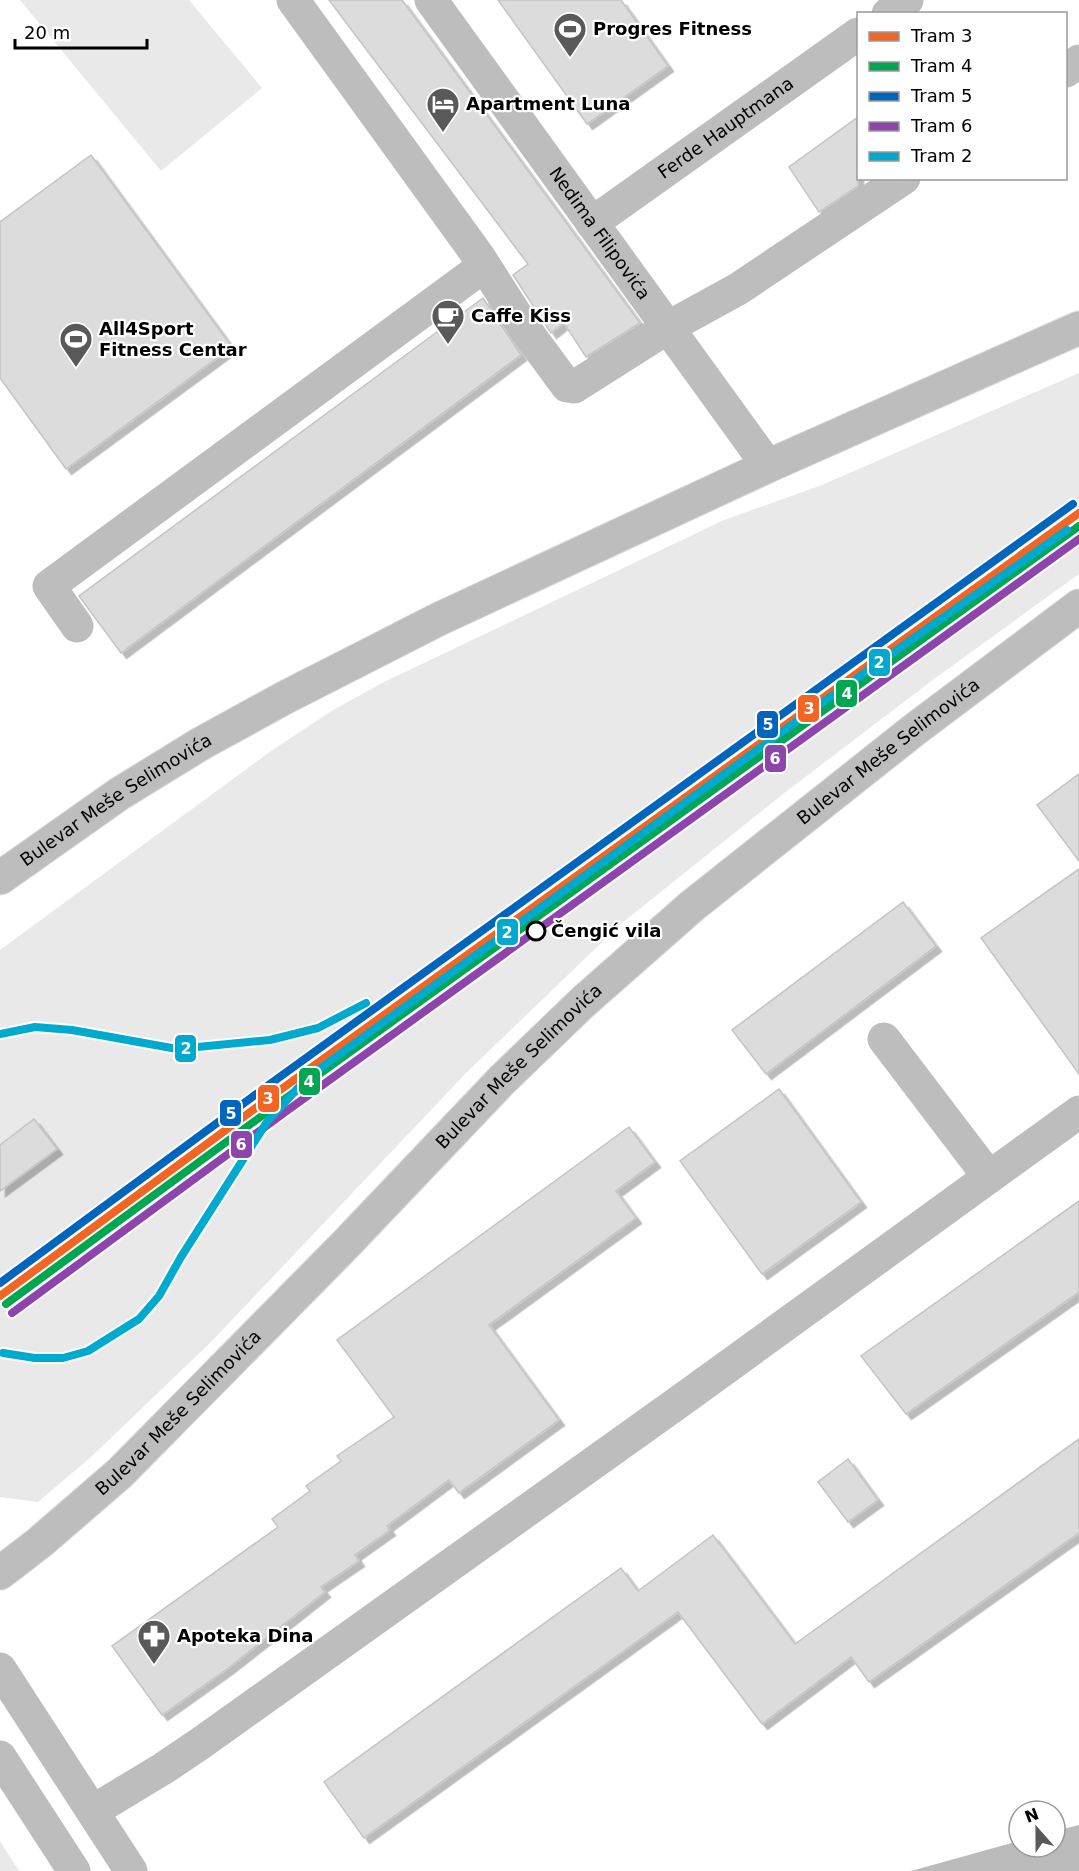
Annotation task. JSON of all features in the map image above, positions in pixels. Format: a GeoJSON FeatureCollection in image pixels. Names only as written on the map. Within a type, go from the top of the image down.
{"type":"FeatureCollection","features":[{"type":"Feature","properties":{"kind":"main road"},"geometry":{"type":"LineString","coordinates":[[293,0],[567,386],[574,387],[667,328],[738,289],[901,180]]}},
{"type":"Feature","properties":{"kind":"main road","name":"Nedima Filipovića"},"geometry":{"type":"LineString","coordinates":[[431,0],[768,466]]}},
{"type":"Feature","properties":{"kind":"main road"},"geometry":{"type":"LineString","coordinates":[[891,12],[907,0]]}},
{"type":"Feature","properties":{"kind":"main road","name":"Ferde Hauptmana"},"geometry":{"type":"LineString","coordinates":[[592,223],[857,35]]}},
{"type":"Feature","properties":{"kind":"main road"},"geometry":{"type":"LineString","coordinates":[[77,626],[49,586],[484,266]]}},
{"type":"Feature","properties":{"kind":"main road","name":"Bulevar Meše Selimovića"},"geometry":{"type":"LineString","coordinates":[[0,878],[119,794],[202,743],[439,619],[768,466],[1079,327]]}},
{"type":"Feature","properties":{"kind":"main road","name":"Bulevar Meše Selimovića"},"geometry":{"type":"LineString","coordinates":[[0,1573],[39,1544],[120,1473],[345,1245],[501,1081],[583,1002],[692,906],[914,730],[1079,606]]}},
{"type":"Feature","properties":{"kind":"main road"},"geometry":{"type":"LineString","coordinates":[[884,1039],[989,1177]]}},
{"type":"Feature","properties":{"kind":"main road"},"geometry":{"type":"LineString","coordinates":[[93,1811],[201,1743],[683,1399],[1079,1112]]}},
{"type":"Feature","properties":{"kind":"main road"},"geometry":{"type":"LineString","coordinates":[[0,1670],[131,1871]]}},
{"type":"Feature","properties":{"kind":"main road"},"geometry":{"type":"LineString","coordinates":[[0,1757],[74,1871]]}},
{"type":"Feature","properties":{"kind":"shaded area"},"geometry":{"type":"Polygon","coordinates":[[[20,0],[189,0],[262,88],[161,171],[20,0]]]}},
{"type":"Feature","properties":{"kind":"shaded area"},"geometry":{"type":"Polygon","coordinates":[[[1079,373],[1079,574],[934,679],[783,794],[622,923],[467,1072],[212,1341],[91,1457],[38,1502],[0,1497],[0,950],[271,751],[333,710],[384,682],[724,520],[822,485],[1079,373]]]}},
{"type":"Feature","properties":{"kind":"shaded area"},"geometry":{"type":"Polygon","coordinates":[[[1079,1825],[1079,1871],[911,1871],[1007,1844],[1007,1859],[1067,1859],[1067,1828],[1079,1825]]]}},
{"type":"Feature","properties":{"kind":"shaded area"},"geometry":{"type":"Polygon","coordinates":[[[0,1841],[19,1871],[0,1871],[0,1841]]]}},
{"type":"Feature","properties":{"kind":"building"},"geometry":{"type":"Polygon","coordinates":[[[329,0],[402,0],[640,323],[586,357],[564,323],[551,333],[513,275],[528,264],[329,0]]]}},
{"type":"Feature","properties":{"kind":"building"},"geometry":{"type":"Polygon","coordinates":[[[498,0],[621,0],[668,66],[587,124],[498,0]]]}},
{"type":"Feature","properties":{"kind":"building"},"geometry":{"type":"Polygon","coordinates":[[[857,118],[858,186],[819,212],[789,167],[857,118]]]}},
{"type":"Feature","properties":{"kind":"building"},"geometry":{"type":"Polygon","coordinates":[[[91,155],[232,347],[66,469],[0,378],[0,222],[91,155]]]}},
{"type":"Feature","properties":{"kind":"building"},"geometry":{"type":"Polygon","coordinates":[[[483,298],[521,355],[121,653],[79,596],[483,298]]]}},
{"type":"Feature","properties":{"kind":"building"},"geometry":{"type":"Polygon","coordinates":[[[1079,774],[1079,861],[1037,805],[1079,774]]]}},
{"type":"Feature","properties":{"kind":"building"},"geometry":{"type":"Polygon","coordinates":[[[1079,869],[1079,1074],[981,938],[1079,869]]]}},
{"type":"Feature","properties":{"kind":"building"},"geometry":{"type":"Polygon","coordinates":[[[903,902],[936,946],[766,1074],[732,1030],[903,902]]]}},
{"type":"Feature","properties":{"kind":"building"},"geometry":{"type":"Polygon","coordinates":[[[779,1089],[861,1202],[762,1274],[680,1161],[779,1089]]]}},
{"type":"Feature","properties":{"kind":"building"},"geometry":{"type":"Polygon","coordinates":[[[34,1119],[57,1149],[0,1191],[0,1145],[34,1119]]]}},
{"type":"Feature","properties":{"kind":"building"},"geometry":{"type":"Polygon","coordinates":[[[629,1127],[655,1162],[616,1191],[636,1218],[489,1325],[559,1420],[459,1493],[449,1480],[387,1526],[390,1530],[355,1555],[359,1561],[321,1587],[325,1592],[227,1669],[162,1715],[112,1646],[278,1527],[272,1519],[310,1491],[306,1486],[341,1461],[337,1456],[394,1417],[337,1340],[629,1127]]]}},
{"type":"Feature","properties":{"kind":"building"},"geometry":{"type":"Polygon","coordinates":[[[1079,1201],[1079,1292],[906,1414],[861,1356],[1079,1201]]]}},
{"type":"Feature","properties":{"kind":"building"},"geometry":{"type":"Polygon","coordinates":[[[1079,1439],[1079,1533],[869,1682],[851,1657],[762,1724],[678,1612],[364,1838],[324,1782],[621,1568],[638,1591],[713,1535],[795,1644],[1079,1439]]]}},
{"type":"Feature","properties":{"kind":"building"},"geometry":{"type":"Polygon","coordinates":[[[848,1459],[878,1500],[848,1522],[818,1482],[848,1459]]]}},
{"type":"Feature","properties":{"kind":"tram line","name":"5"},"geometry":{"type":"LineString","coordinates":[[0,1283],[270,1084],[1073,504]]}},
{"type":"Feature","properties":{"kind":"tram line","name":"3"},"geometry":{"type":"LineString","coordinates":[[0,1296],[276,1093],[1079,513]]}},
{"type":"Feature","properties":{"kind":"tram line","name":"4"},"geometry":{"type":"LineString","coordinates":[[6,1304],[282,1101],[1079,526]]}},
{"type":"Feature","properties":{"kind":"tram line","name":"2"},"geometry":{"type":"LineString","coordinates":[[3,1353],[35,1358],[63,1358],[88,1351],[139,1319],[159,1296],[181,1257],[267,1122],[307,1078],[819,705],[1067,530]]}},
{"type":"Feature","properties":{"kind":"tram line","name":"6"},"geometry":{"type":"LineString","coordinates":[[12,1313],[288,1110],[1079,539]]}},
{"type":"Feature","properties":{"kind":"tram line","name":"2"},"geometry":{"type":"LineString","coordinates":[[0,1034],[35,1027],[72,1030],[177,1049],[270,1040],[318,1028],[366,1003]]}},
{"type":"Feature","properties":{"kind":"place","name":"Progres Fitness"},"geometry":{"type":"Point","coordinates":[570,58]}},
{"type":"Feature","properties":{"kind":"place","name":"Apartment Luna"},"geometry":{"type":"Point","coordinates":[443,133]}},
{"type":"Feature","properties":{"kind":"place","name":"Caffe Kiss"},"geometry":{"type":"Point","coordinates":[448,345]}},
{"type":"Feature","properties":{"kind":"place","name":"All4Sport Fitness Centar"},"geometry":{"type":"Point","coordinates":[76,368]}},
{"type":"Feature","properties":{"kind":"place","name":"Čengić vila"},"geometry":{"type":"Point","coordinates":[536,931]}},
{"type":"Feature","properties":{"kind":"place","name":"Apoteka Dina"},"geometry":{"type":"Point","coordinates":[154,1665]}}]}
